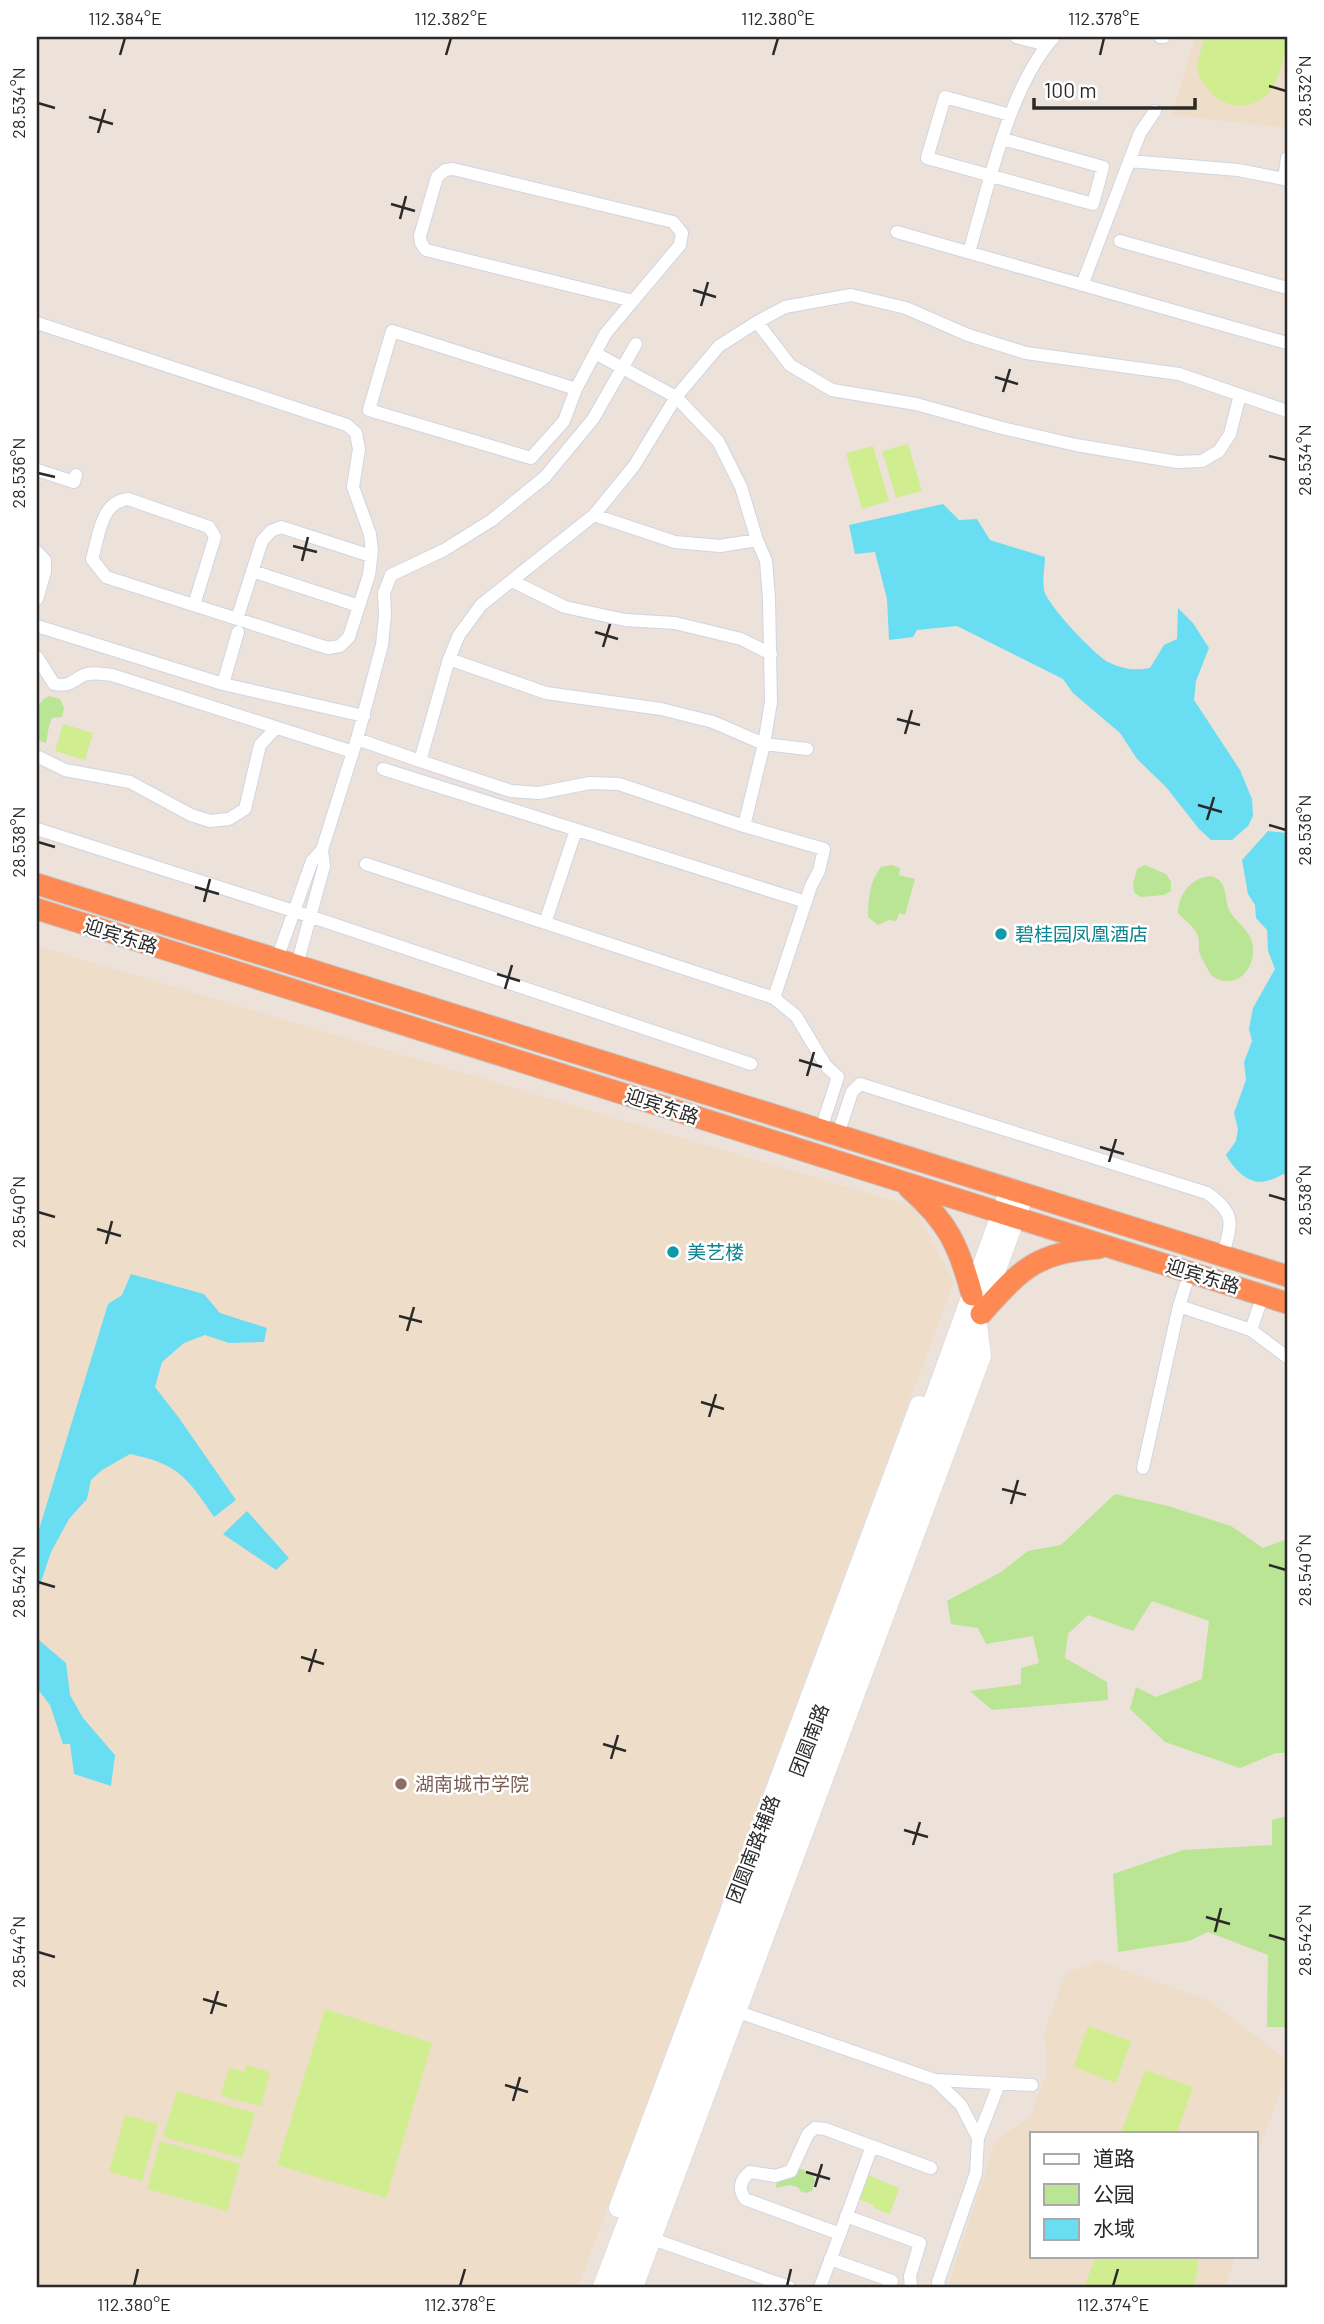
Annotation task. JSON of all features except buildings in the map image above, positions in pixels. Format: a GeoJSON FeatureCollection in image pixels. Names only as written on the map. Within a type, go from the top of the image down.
{"type":"FeatureCollection","features":[{"type":"Feature","properties":{"kind":"highway","name":"迎宾东路"},"geometry":{"type":"LineString","coordinates":[[37,884],[1287,1276]]}},
{"type":"Feature","properties":{"kind":"highway","name":"迎宾东路"},"geometry":{"type":"LineString","coordinates":[[37,909],[1287,1303]]}},
{"type":"Feature","properties":{"kind":"highway"},"geometry":{"type":"LineString","coordinates":[[903,1182],[933,1209],[953,1237],[975,1308],[1007,1286],[1036,1261],[1070,1251],[1110,1247]]}},
{"type":"Feature","properties":{"kind":"main road","name":"团圆南路"},"geometry":{"type":"LineString","coordinates":[[602,2287],[1017,1192]]}},
{"type":"Feature","properties":{"kind":"main road","name":"团圆南路辅路"},"geometry":{"type":"LineString","coordinates":[[589,2287],[956,1306],[975,1308]]}},
{"type":"Feature","properties":{"kind":"main road","name":"团圆南路"},"geometry":{"type":"LineString","coordinates":[[617,2287],[644,2236],[730,2009],[975,1308]]}},
{"type":"Feature","properties":{"kind":"main road"},"geometry":{"type":"LineString","coordinates":[[634,2287],[644,2236]]}},
{"type":"Feature","properties":{"kind":"street"},"geometry":{"type":"LineString","coordinates":[[969,252],[1016,98],[1050,41],[1016,37]]}},
{"type":"Feature","properties":{"kind":"street"},"geometry":{"type":"LineString","coordinates":[[1003,139],[1103,167],[1093,204],[927,158],[945,97],[1010,115]]}},
{"type":"Feature","properties":{"kind":"street"},"geometry":{"type":"LineString","coordinates":[[1082,285],[1140,133],[1156,111]]}},
{"type":"Feature","properties":{"kind":"street"},"geometry":{"type":"LineString","coordinates":[[1129,160],[1238,170],[1286,180],[1287,158]]}},
{"type":"Feature","properties":{"kind":"street"},"geometry":{"type":"LineString","coordinates":[[576,389],[392,331],[369,410],[531,458],[564,421],[576,389],[606,333],[634,301],[680,244],[682,233],[673,222],[453,169],[445,170],[438,177],[420,236],[426,250],[634,301]]}},
{"type":"Feature","properties":{"kind":"street"},"geometry":{"type":"LineString","coordinates":[[897,232],[1287,344]]}},
{"type":"Feature","properties":{"kind":"street"},"geometry":{"type":"LineString","coordinates":[[1120,240],[1287,288]]}},
{"type":"Feature","properties":{"kind":"street"},"geometry":{"type":"LineString","coordinates":[[420,761],[449,659],[459,635],[481,605],[594,515],[634,466],[676,397],[719,346],[757,321],[785,307],[851,295],[906,308],[968,335],[1026,354],[1179,374],[1287,411]]}},
{"type":"Feature","properties":{"kind":"street"},"geometry":{"type":"LineString","coordinates":[[757,321],[790,365],[832,390],[916,404],[1014,431],[1177,462],[1202,460],[1219,451],[1230,434],[1240,395]]}},
{"type":"Feature","properties":{"kind":"street"},"geometry":{"type":"LineString","coordinates":[[37,323],[347,425],[356,433],[359,449],[354,487],[370,534],[372,556],[369,575],[349,637],[340,646],[328,648],[237,625],[194,605],[106,577],[97,569],[92,559],[107,510],[118,500],[128,499],[209,527],[215,537],[194,605]]}},
{"type":"Feature","properties":{"kind":"street"},"geometry":{"type":"LineString","coordinates":[[287,962],[294,911],[312,861],[322,850],[355,746],[382,645],[384,593],[391,575],[444,550],[492,520],[545,477],[593,419],[636,344]]}},
{"type":"Feature","properties":{"kind":"street"},"geometry":{"type":"LineString","coordinates":[[595,353],[676,397],[718,441],[741,487],[766,561],[771,702],[744,826]]}},
{"type":"Feature","properties":{"kind":"street"},"geometry":{"type":"LineString","coordinates":[[37,470],[74,482],[76,475]]}},
{"type":"Feature","properties":{"kind":"street"},"geometry":{"type":"LineString","coordinates":[[594,515],[675,542],[720,546],[757,540]]}},
{"type":"Feature","properties":{"kind":"street"},"geometry":{"type":"LineString","coordinates":[[223,684],[252,572],[262,541],[271,531],[281,527],[372,556]]}},
{"type":"Feature","properties":{"kind":"street"},"geometry":{"type":"LineString","coordinates":[[37,552],[45,560],[45,572],[37,599]]}},
{"type":"Feature","properties":{"kind":"street"},"geometry":{"type":"LineString","coordinates":[[252,572],[359,606]]}},
{"type":"Feature","properties":{"kind":"street"},"geometry":{"type":"LineString","coordinates":[[512,580],[565,607],[625,620],[675,623],[741,639],[771,654]]}},
{"type":"Feature","properties":{"kind":"street"},"geometry":{"type":"LineString","coordinates":[[37,626],[223,684],[363,716]]}},
{"type":"Feature","properties":{"kind":"street"},"geometry":{"type":"LineString","coordinates":[[37,657],[54,684],[63,686],[75,683],[82,676],[94,673],[111,675],[276,727],[420,761],[511,791],[539,793],[590,783],[619,784],[744,826],[824,849],[819,871],[806,902],[775,998]]}},
{"type":"Feature","properties":{"kind":"street"},"geometry":{"type":"LineString","coordinates":[[449,659],[545,693],[661,709],[713,722],[764,744],[807,749]]}},
{"type":"Feature","properties":{"kind":"street"},"geometry":{"type":"LineString","coordinates":[[37,756],[65,770],[130,782],[191,815],[210,821],[229,820],[244,809],[260,746],[276,727]]}},
{"type":"Feature","properties":{"kind":"street"},"geometry":{"type":"LineString","coordinates":[[383,769],[806,902]]}},
{"type":"Feature","properties":{"kind":"street"},"geometry":{"type":"LineString","coordinates":[[37,829],[294,911],[751,1063]]}},
{"type":"Feature","properties":{"kind":"street"},"geometry":{"type":"LineString","coordinates":[[545,923],[576,830]]}},
{"type":"Feature","properties":{"kind":"street"},"geometry":{"type":"LineString","coordinates":[[287,962],[309,928],[309,916],[324,866],[322,850]]}},
{"type":"Feature","properties":{"kind":"street"},"geometry":{"type":"LineString","coordinates":[[366,864],[775,998],[796,1016],[826,1066],[838,1077],[830,1131]]}},
{"type":"Feature","properties":{"kind":"street"},"geometry":{"type":"LineString","coordinates":[[830,1131],[852,1092],[860,1084],[890,1092],[1207,1193],[1224,1205],[1231,1225],[1223,1255]]}},
{"type":"Feature","properties":{"kind":"street"},"geometry":{"type":"LineString","coordinates":[[1143,1468],[1172,1348],[1179,1306],[1190,1272]]}},
{"type":"Feature","properties":{"kind":"street"},"geometry":{"type":"LineString","coordinates":[[1251,1330],[1263,1295]]}},
{"type":"Feature","properties":{"kind":"street"},"geometry":{"type":"LineString","coordinates":[[1179,1306],[1251,1330],[1287,1357]]}},
{"type":"Feature","properties":{"kind":"street"},"geometry":{"type":"LineString","coordinates":[[730,2009],[935,2080],[1032,2085]]}},
{"type":"Feature","properties":{"kind":"street"},"geometry":{"type":"LineString","coordinates":[[935,2080],[961,2105],[978,2138]]}},
{"type":"Feature","properties":{"kind":"street"},"geometry":{"type":"LineString","coordinates":[[939,2287],[938,2282],[976,2173],[978,2138],[999,2084]]}},
{"type":"Feature","properties":{"kind":"street"},"geometry":{"type":"LineString","coordinates":[[840,2234],[745,2199],[741,2193],[741,2184],[750,2172],[775,2176],[791,2171],[808,2134],[815,2128],[825,2129],[932,2168]]}},
{"type":"Feature","properties":{"kind":"street"},"geometry":{"type":"LineString","coordinates":[[820,2287],[872,2146]]}},
{"type":"Feature","properties":{"kind":"street"},"geometry":{"type":"LineString","coordinates":[[846,2216],[920,2243],[910,2276],[911,2287]]}},
{"type":"Feature","properties":{"kind":"street"},"geometry":{"type":"LineString","coordinates":[[644,2236],[789,2287]]}},
{"type":"Feature","properties":{"kind":"street"},"geometry":{"type":"LineString","coordinates":[[830,2259],[891,2281]]}},
{"type":"Feature","properties":{"kind":"shaded area"},"geometry":{"type":"Polygon","coordinates":[[[1195,37],[1287,37],[1287,128],[1172,115],[1195,37]]]}},
{"type":"Feature","properties":{"kind":"shaded area","name":"湖南城市学院"},"geometry":{"type":"Polygon","coordinates":[[[37,946],[914,1207],[954,1282],[578,2287],[37,2287],[37,946]]]}},
{"type":"Feature","properties":{"kind":"shaded area"},"geometry":{"type":"Polygon","coordinates":[[[1097,1960],[1210,2001],[1287,2060],[1287,2073],[1258,2153],[1258,2132],[1030,2132],[1030,2258],[1233,2258],[1235,2259],[1225,2287],[948,2287],[995,2141],[1030,2117],[1047,2072],[1044,2032],[1066,1973],[1097,1960]]]}},
{"type":"Feature","properties":{"kind":"green space"},"geometry":{"type":"Polygon","coordinates":[[[1205,37],[1287,37],[1282,64],[1272,89],[1257,102],[1248,105],[1221,101],[1203,82],[1198,70],[1205,37]]]}},
{"type":"Feature","properties":{"kind":"green space"},"geometry":{"type":"Polygon","coordinates":[[[908,444],[922,491],[896,498],[882,451],[908,444]]]}},
{"type":"Feature","properties":{"kind":"green space"},"geometry":{"type":"Polygon","coordinates":[[[873,446],[889,501],[862,509],[846,453],[873,446]]]}},
{"type":"Feature","properties":{"kind":"green space"},"geometry":{"type":"Polygon","coordinates":[[[49,696],[60,699],[64,708],[62,717],[52,718],[46,743],[37,740],[37,715],[40,704],[49,696]]]}},
{"type":"Feature","properties":{"kind":"green space"},"geometry":{"type":"Polygon","coordinates":[[[63,724],[93,733],[85,760],[55,751],[63,724]]]}},
{"type":"Feature","properties":{"kind":"green space"},"geometry":{"type":"Polygon","coordinates":[[[891,865],[900,868],[899,875],[915,879],[905,915],[899,913],[896,921],[889,920],[878,925],[868,917],[870,890],[881,867],[891,865]]]}},
{"type":"Feature","properties":{"kind":"green space"},"geometry":{"type":"Polygon","coordinates":[[[1145,865],[1166,874],[1171,882],[1171,891],[1164,895],[1140,897],[1134,892],[1137,869],[1145,865]]]}},
{"type":"Feature","properties":{"kind":"green space"},"geometry":{"type":"Polygon","coordinates":[[[1211,876],[1222,884],[1230,912],[1252,942],[1252,961],[1248,968],[1243,975],[1229,981],[1212,976],[1199,953],[1195,931],[1178,913],[1187,888],[1204,877],[1211,876]]]}},
{"type":"Feature","properties":{"kind":"green space"},"geometry":{"type":"Polygon","coordinates":[[[1115,1494],[1168,1506],[1231,1526],[1263,1548],[1287,1539],[1287,1753],[1276,1753],[1240,1768],[1165,1742],[1130,1709],[1136,1687],[1156,1697],[1202,1679],[1209,1621],[1152,1601],[1133,1631],[1088,1615],[1068,1634],[1065,1658],[1107,1682],[1108,1700],[992,1710],[970,1691],[1021,1684],[1021,1668],[1039,1663],[1033,1636],[986,1644],[978,1628],[951,1624],[947,1601],[1001,1572],[1028,1551],[1061,1545],[1115,1494]]]}},
{"type":"Feature","properties":{"kind":"green space"},"geometry":{"type":"Polygon","coordinates":[[[1287,1816],[1287,2027],[1267,2027],[1268,1955],[1208,1932],[1189,1941],[1118,1952],[1113,1874],[1183,1850],[1272,1845],[1272,1820],[1287,1816]]]}},
{"type":"Feature","properties":{"kind":"green space"},"geometry":{"type":"Polygon","coordinates":[[[325,2009],[432,2043],[386,2198],[277,2165],[325,2009]]]}},
{"type":"Feature","properties":{"kind":"green space"},"geometry":{"type":"Polygon","coordinates":[[[1088,2026],[1131,2041],[1116,2083],[1074,2067],[1088,2026]]]}},
{"type":"Feature","properties":{"kind":"green space"},"geometry":{"type":"Polygon","coordinates":[[[247,2065],[270,2072],[261,2106],[236,2100],[241,2082],[235,2100],[221,2095],[229,2067],[244,2072],[247,2065]]]}},
{"type":"Feature","properties":{"kind":"green space"},"geometry":{"type":"Polygon","coordinates":[[[1145,2070],[1193,2087],[1177,2132],[1121,2132],[1145,2070]]]}},
{"type":"Feature","properties":{"kind":"green space"},"geometry":{"type":"Polygon","coordinates":[[[177,2091],[255,2113],[242,2158],[163,2137],[177,2091]]]}},
{"type":"Feature","properties":{"kind":"green space"},"geometry":{"type":"Polygon","coordinates":[[[125,2115],[158,2124],[142,2181],[109,2172],[125,2115]]]}},
{"type":"Feature","properties":{"kind":"green space"},"geometry":{"type":"Polygon","coordinates":[[[160,2141],[240,2164],[227,2211],[147,2189],[160,2141]]]}},
{"type":"Feature","properties":{"kind":"green space"},"geometry":{"type":"Polygon","coordinates":[[[798,2168],[812,2173],[815,2180],[812,2191],[805,2193],[790,2185],[776,2188],[777,2179],[798,2168]]]}},
{"type":"Feature","properties":{"kind":"green space"},"geometry":{"type":"Polygon","coordinates":[[[866,2174],[899,2188],[890,2214],[857,2199],[866,2174]]]}},
{"type":"Feature","properties":{"kind":"green space"},"geometry":{"type":"Polygon","coordinates":[[[1095,2258],[1198,2258],[1197,2275],[1192,2287],[1084,2287],[1095,2258]]]}},
{"type":"Feature","properties":{"kind":"water"},"geometry":{"type":"Polygon","coordinates":[[[943,504],[959,520],[977,519],[990,540],[1045,557],[1043,586],[1047,597],[1072,629],[1108,662],[1129,669],[1150,668],[1164,645],[1177,639],[1178,608],[1193,623],[1209,648],[1196,681],[1194,700],[1240,770],[1252,799],[1253,816],[1248,826],[1232,840],[1211,840],[1166,787],[1137,759],[1120,733],[1073,693],[1063,679],[957,626],[917,630],[913,637],[889,640],[887,599],[875,552],[855,554],[849,525],[943,504]]]}},
{"type":"Feature","properties":{"kind":"water"},"geometry":{"type":"Polygon","coordinates":[[[1268,831],[1287,833],[1287,1173],[1260,1182],[1242,1175],[1226,1155],[1236,1141],[1238,1129],[1234,1113],[1246,1080],[1244,1062],[1252,1041],[1249,1029],[1253,1008],[1275,969],[1268,951],[1267,930],[1256,918],[1255,905],[1248,894],[1242,860],[1268,831]]]}},
{"type":"Feature","properties":{"kind":"water"},"geometry":{"type":"Polygon","coordinates":[[[131,1274],[204,1294],[220,1313],[267,1328],[264,1342],[229,1343],[205,1335],[184,1343],[162,1362],[155,1387],[236,1500],[214,1517],[180,1474],[160,1462],[130,1454],[102,1470],[91,1480],[87,1499],[69,1519],[51,1552],[37,1594],[37,1536],[108,1304],[122,1295],[131,1274]]]}},
{"type":"Feature","properties":{"kind":"water"},"geometry":{"type":"Polygon","coordinates":[[[247,1511],[289,1558],[276,1570],[223,1534],[247,1511]]]}},
{"type":"Feature","properties":{"kind":"water"},"geometry":{"type":"Polygon","coordinates":[[[37,1635],[40,1641],[66,1663],[70,1695],[83,1718],[115,1755],[111,1786],[74,1774],[70,1744],[63,1744],[50,1705],[37,1688],[37,1635]]]}},
{"type":"Feature","properties":{"kind":"place","name":"碧桂园凤凰酒店"},"geometry":{"type":"Point","coordinates":[1001,934]}},
{"type":"Feature","properties":{"kind":"place","name":"美艺楼"},"geometry":{"type":"Point","coordinates":[673,1252]}},
{"type":"Feature","properties":{"kind":"place","name":"湖南城市学院"},"geometry":{"type":"Point","coordinates":[401,1784]}}]}
